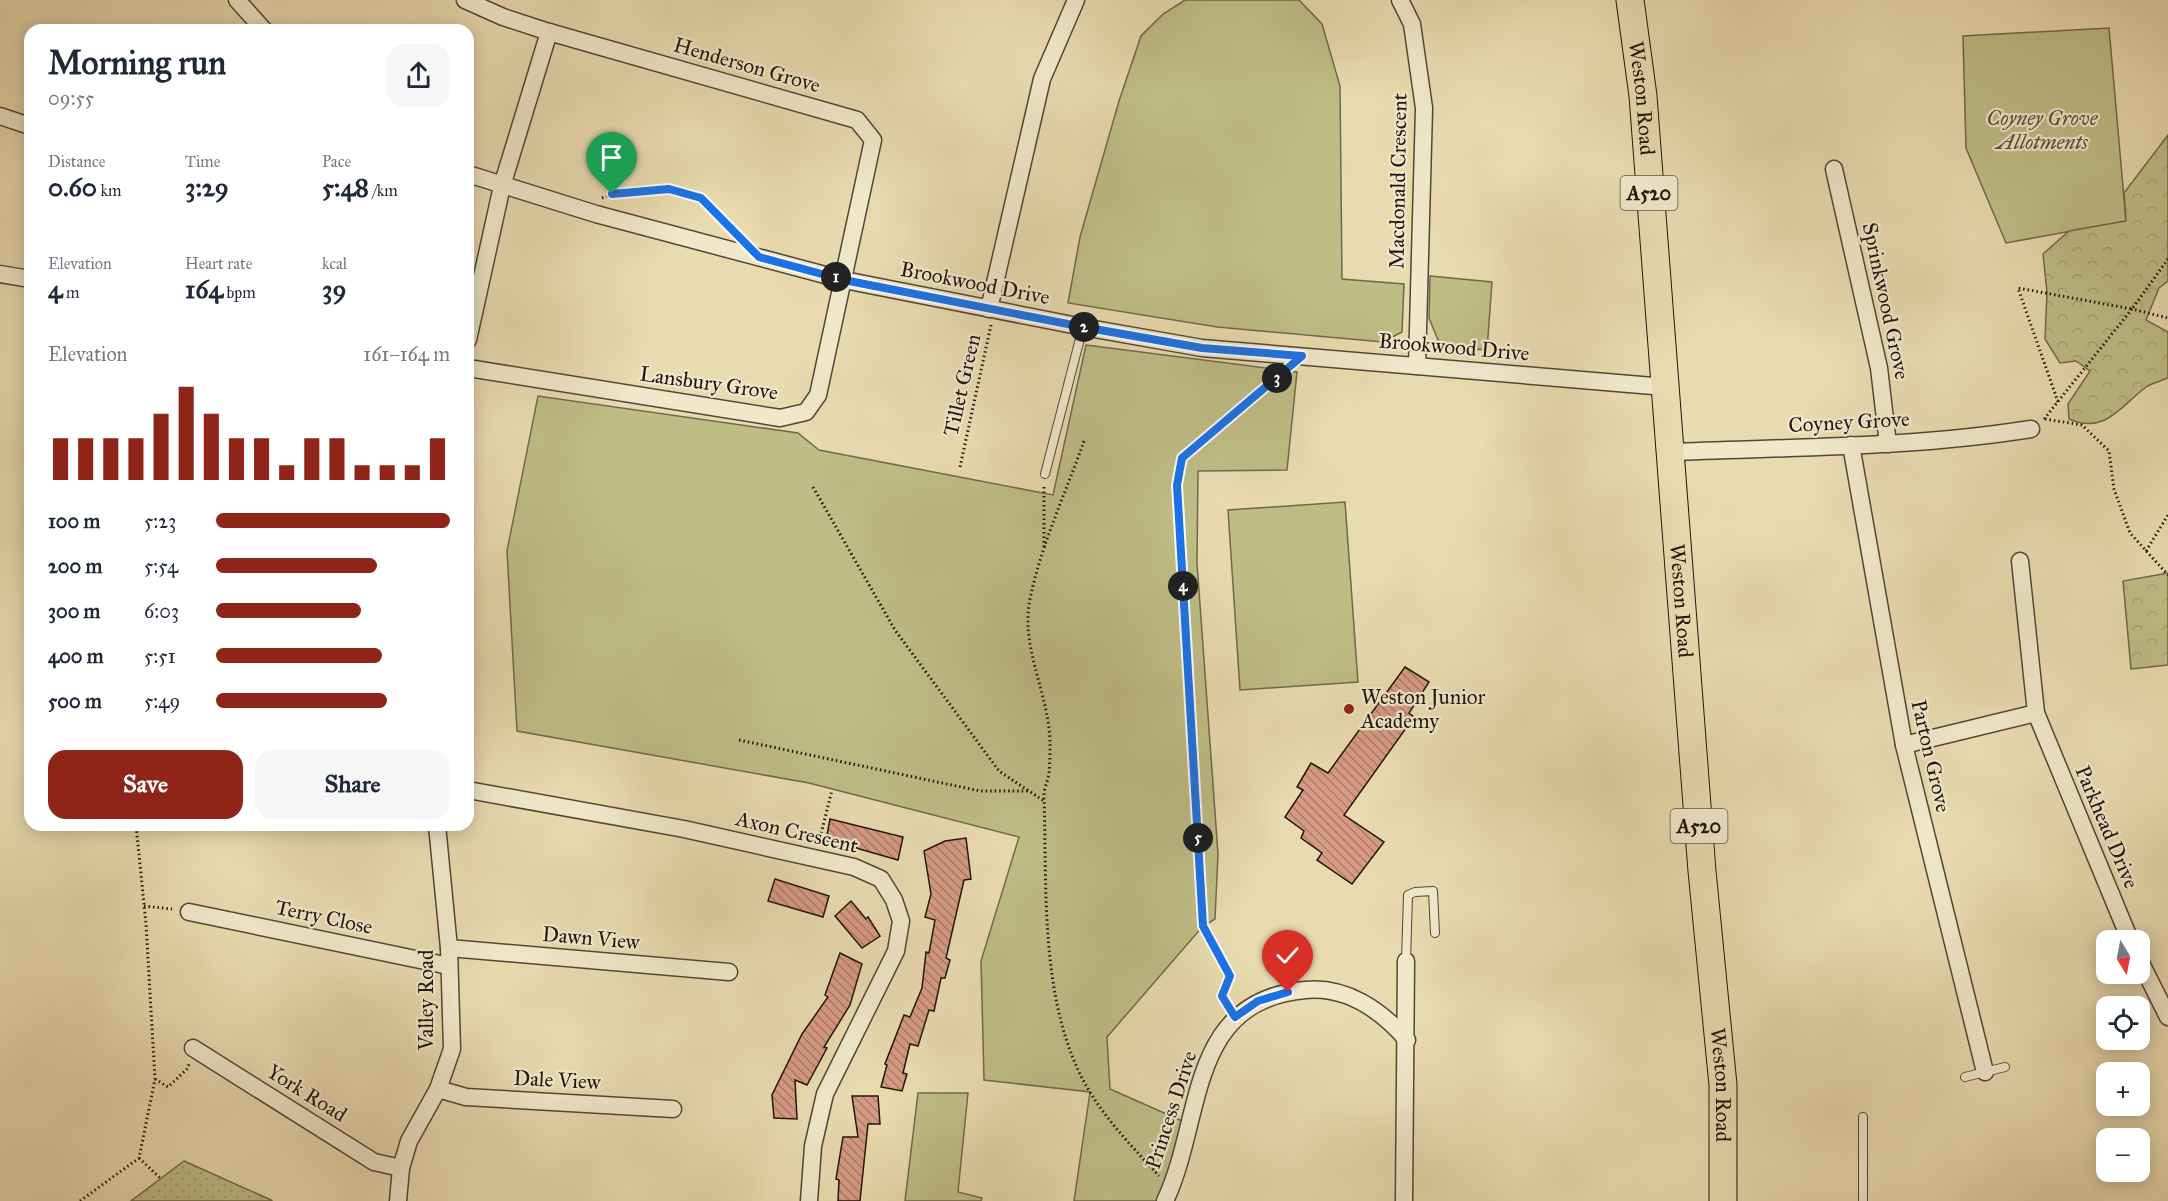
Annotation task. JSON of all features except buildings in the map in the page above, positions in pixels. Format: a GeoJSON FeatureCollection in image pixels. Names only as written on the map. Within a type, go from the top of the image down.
{"type":"FeatureCollection","features":[{"type":"Feature","properties":{"kind":"highway","name":"Weston Road"},"geometry":{"type":"LineString","coordinates":[[1630,0],[1636,26],[1643,96],[1702,871],[1723,1085],[1723,1201]]}},
{"type":"Feature","properties":{"kind":"street"},"geometry":{"type":"LineString","coordinates":[[237,0],[259,24]]}},
{"type":"Feature","properties":{"kind":"street","name":"Henderson Grove"},"geometry":{"type":"LineString","coordinates":[[465,0],[502,17],[549,32],[857,120],[873,140],[844,280]]}},
{"type":"Feature","properties":{"kind":"street"},"geometry":{"type":"LineString","coordinates":[[992,310],[1042,79],[1076,0]]}},
{"type":"Feature","properties":{"kind":"street","name":"Macdonald Crescent"},"geometry":{"type":"LineString","coordinates":[[1400,0],[1412,24],[1424,108],[1418,366]]}},
{"type":"Feature","properties":{"kind":"street"},"geometry":{"type":"LineString","coordinates":[[474,313],[502,186],[549,32]]}},
{"type":"Feature","properties":{"kind":"street"},"geometry":{"type":"LineString","coordinates":[[0,116],[24,124]]}},
{"type":"Feature","properties":{"kind":"street","name":"Sprinkwood Grove"},"geometry":{"type":"LineString","coordinates":[[1834,169],[1879,368],[1888,444]]}},
{"type":"Feature","properties":{"kind":"street","name":"Brookwood Drive"},"geometry":{"type":"LineString","coordinates":[[474,176],[579,209],[844,280],[1083,327],[1202,348],[1665,387]]}},
{"type":"Feature","properties":{"kind":"street"},"geometry":{"type":"LineString","coordinates":[[0,274],[24,278]]}},
{"type":"Feature","properties":{"kind":"street","name":"Lansbury Grove"},"geometry":{"type":"LineString","coordinates":[[474,369],[780,418],[806,412],[818,395],[844,280]]}},
{"type":"Feature","properties":{"kind":"street","name":"Coyney Grove"},"geometry":{"type":"LineString","coordinates":[[1670,452],[1888,444],[1984,436],[2031,429]]}},
{"type":"Feature","properties":{"kind":"street","name":"Parton Grove"},"geometry":{"type":"LineString","coordinates":[[1851,445],[1904,745],[1986,1072]]}},
{"type":"Feature","properties":{"kind":"street","name":"Parkhead Drive"},"geometry":{"type":"LineString","coordinates":[[2020,561],[2036,713],[2126,930]]}},
{"type":"Feature","properties":{"kind":"street"},"geometry":{"type":"LineString","coordinates":[[1904,745],[2036,713]]}},
{"type":"Feature","properties":{"kind":"street","name":"Axon Crescent"},"geometry":{"type":"LineString","coordinates":[[474,791],[684,829],[854,867],[880,879],[894,900],[901,921],[896,951],[825,1094],[813,1146],[809,1201]]}},
{"type":"Feature","properties":{"kind":"street","name":"Valley Road"},"geometry":{"type":"LineString","coordinates":[[398,1201],[401,1168],[409,1141],[438,1089],[452,1049],[449,948],[438,831]]}},
{"type":"Feature","properties":{"kind":"street","name":"Terry Close"},"geometry":{"type":"LineString","coordinates":[[189,912],[449,966]]}},
{"type":"Feature","properties":{"kind":"street","name":"Dawn View"},"geometry":{"type":"LineString","coordinates":[[449,948],[729,972]]}},
{"type":"Feature","properties":{"kind":"street"},"geometry":{"type":"LineString","coordinates":[[1404,1201],[1406,961]]}},
{"type":"Feature","properties":{"kind":"street"},"geometry":{"type":"LineString","coordinates":[[2150,981],[2168,1017]]}},
{"type":"Feature","properties":{"kind":"street","name":"Princess Drive"},"geometry":{"type":"LineString","coordinates":[[1167,1195],[1205,1067],[1218,1041],[1235,1017],[1258,1001],[1288,992],[1319,989],[1354,998],[1388,1018],[1407,1040]]}},
{"type":"Feature","properties":{"kind":"street","name":"York Road"},"geometry":{"type":"LineString","coordinates":[[193,1048],[374,1162],[401,1168]]}},
{"type":"Feature","properties":{"kind":"street","name":"Dale View"},"geometry":{"type":"LineString","coordinates":[[438,1089],[466,1097],[673,1109]]}},
{"type":"Feature","properties":{"kind":"lane"},"geometry":{"type":"LineString","coordinates":[[1044,474],[1083,327]]}},
{"type":"Feature","properties":{"kind":"lane"},"geometry":{"type":"LineString","coordinates":[[1406,961],[1408,895],[1415,892],[1433,891],[1435,933]]}},
{"type":"Feature","properties":{"kind":"lane"},"geometry":{"type":"LineString","coordinates":[[1965,1077],[2005,1067]]}},
{"type":"Feature","properties":{"kind":"lane"},"geometry":{"type":"LineString","coordinates":[[1863,1117],[1863,1201]]}},
{"type":"Feature","properties":{"kind":"path"},"geometry":{"type":"LineString","coordinates":[[579,209],[612,194],[669,189],[701,198],[759,257]]}},
{"type":"Feature","properties":{"kind":"path"},"geometry":{"type":"LineString","coordinates":[[2031,429],[2045,419],[2168,260]]}},
{"type":"Feature","properties":{"kind":"path"},"geometry":{"type":"LineString","coordinates":[[2058,402],[2018,288],[2168,318]]}},
{"type":"Feature","properties":{"kind":"path","name":"Tillet Green"},"geometry":{"type":"LineString","coordinates":[[960,467],[992,310]]}},
{"type":"Feature","properties":{"kind":"path"},"geometry":{"type":"LineString","coordinates":[[1235,1017],[1222,996],[1230,976],[1203,926],[1177,485],[1182,458],[1302,356]]}},
{"type":"Feature","properties":{"kind":"path"},"geometry":{"type":"LineString","coordinates":[[2045,419],[2082,425],[2109,451],[2114,489],[2130,533],[2168,575]]}},
{"type":"Feature","properties":{"kind":"path"},"geometry":{"type":"LineString","coordinates":[[1084,441],[1044,549],[1029,601],[1029,640],[1050,739],[1045,802],[1046,887],[1053,981],[1079,1072],[1109,1121],[1167,1195]]}},
{"type":"Feature","properties":{"kind":"path"},"geometry":{"type":"LineString","coordinates":[[1044,474],[1044,549]]}},
{"type":"Feature","properties":{"kind":"path"},"geometry":{"type":"LineString","coordinates":[[813,487],[895,630],[999,771],[1045,802]]}},
{"type":"Feature","properties":{"kind":"path"},"geometry":{"type":"LineString","coordinates":[[2146,550],[2168,515]]}},
{"type":"Feature","properties":{"kind":"path"},"geometry":{"type":"LineString","coordinates":[[739,740],[980,791],[1029,791]]}},
{"type":"Feature","properties":{"kind":"path"},"geometry":{"type":"LineString","coordinates":[[815,858],[832,790]]}},
{"type":"Feature","properties":{"kind":"path"},"geometry":{"type":"LineString","coordinates":[[80,1201],[139,1158],[155,1079],[144,906],[137,831]]}},
{"type":"Feature","properties":{"kind":"path"},"geometry":{"type":"LineString","coordinates":[[144,906],[189,912]]}},
{"type":"Feature","properties":{"kind":"path"},"geometry":{"type":"LineString","coordinates":[[155,1079],[168,1086],[188,1068],[193,1048]]}},
{"type":"Feature","properties":{"kind":"path"},"geometry":{"type":"LineString","coordinates":[[139,1158],[161,1179]]}},
{"type":"Feature","properties":{"kind":"green space"},"geometry":{"type":"Polygon","coordinates":[[[1185,0],[1299,0],[1322,24],[1340,86],[1342,279],[1404,284],[1402,332],[1383,342],[1217,327],[1068,303],[1080,237],[1119,101],[1141,36],[1163,14],[1185,0]]]}},
{"type":"Feature","properties":{"kind":"green space","name":"Coyney Grove Allotments"},"geometry":{"type":"Polygon","coordinates":[[[2109,28],[2126,221],[2006,243],[1966,148],[1963,36],[2109,28]]]}},
{"type":"Feature","properties":{"kind":"green space"},"geometry":{"type":"Polygon","coordinates":[[[2168,135],[2168,281],[2159,288],[2146,320],[2168,332],[2168,378],[2146,387],[2120,410],[2103,421],[2082,423],[2069,419],[2068,404],[2090,371],[2076,361],[2060,363],[2045,339],[2047,292],[2043,254],[2069,231],[2126,221],[2124,193],[2168,135]]]}},
{"type":"Feature","properties":{"kind":"green space"},"geometry":{"type":"Polygon","coordinates":[[[1430,276],[1492,282],[1487,350],[1441,347],[1429,318],[1430,276]]]}},
{"type":"Feature","properties":{"kind":"green space"},"geometry":{"type":"Polygon","coordinates":[[[1086,345],[1297,372],[1287,470],[1198,471],[1197,563],[1218,854],[1215,919],[1203,926],[1107,1037],[1110,1089],[1189,1124],[1165,1201],[1074,1201],[1090,1092],[984,1080],[981,961],[1019,837],[809,783],[517,731],[507,551],[538,396],[798,433],[819,450],[1053,495],[1086,345]]]}},
{"type":"Feature","properties":{"kind":"green space"},"geometry":{"type":"Polygon","coordinates":[[[1345,502],[1358,682],[1240,690],[1228,510],[1345,502]]]}},
{"type":"Feature","properties":{"kind":"green space"},"geometry":{"type":"Polygon","coordinates":[[[2168,573],[2168,665],[2131,669],[2123,581],[2168,573]]]}},
{"type":"Feature","properties":{"kind":"green space"},"geometry":{"type":"Polygon","coordinates":[[[918,1093],[968,1093],[958,1192],[982,1198],[981,1201],[905,1201],[918,1093]]]}},
{"type":"Feature","properties":{"kind":"green space"},"geometry":{"type":"Polygon","coordinates":[[[184,1161],[271,1200],[272,1201],[131,1201],[184,1161]]]}},
{"type":"Feature","properties":{"kind":"place","name":"Weston Junior Academy"},"geometry":{"type":"Point","coordinates":[1349,709]}},
{"type":"Feature","properties":{"kind":"route"},"geometry":{"type":"LineString","coordinates":[[612,194],[669,189],[701,198],[759,257],[844,280],[1202,348],[1302,356],[1182,458],[1177,485],[1203,926],[1230,976],[1222,996],[1235,1017],[1258,1001],[1288,992]]}}]}
